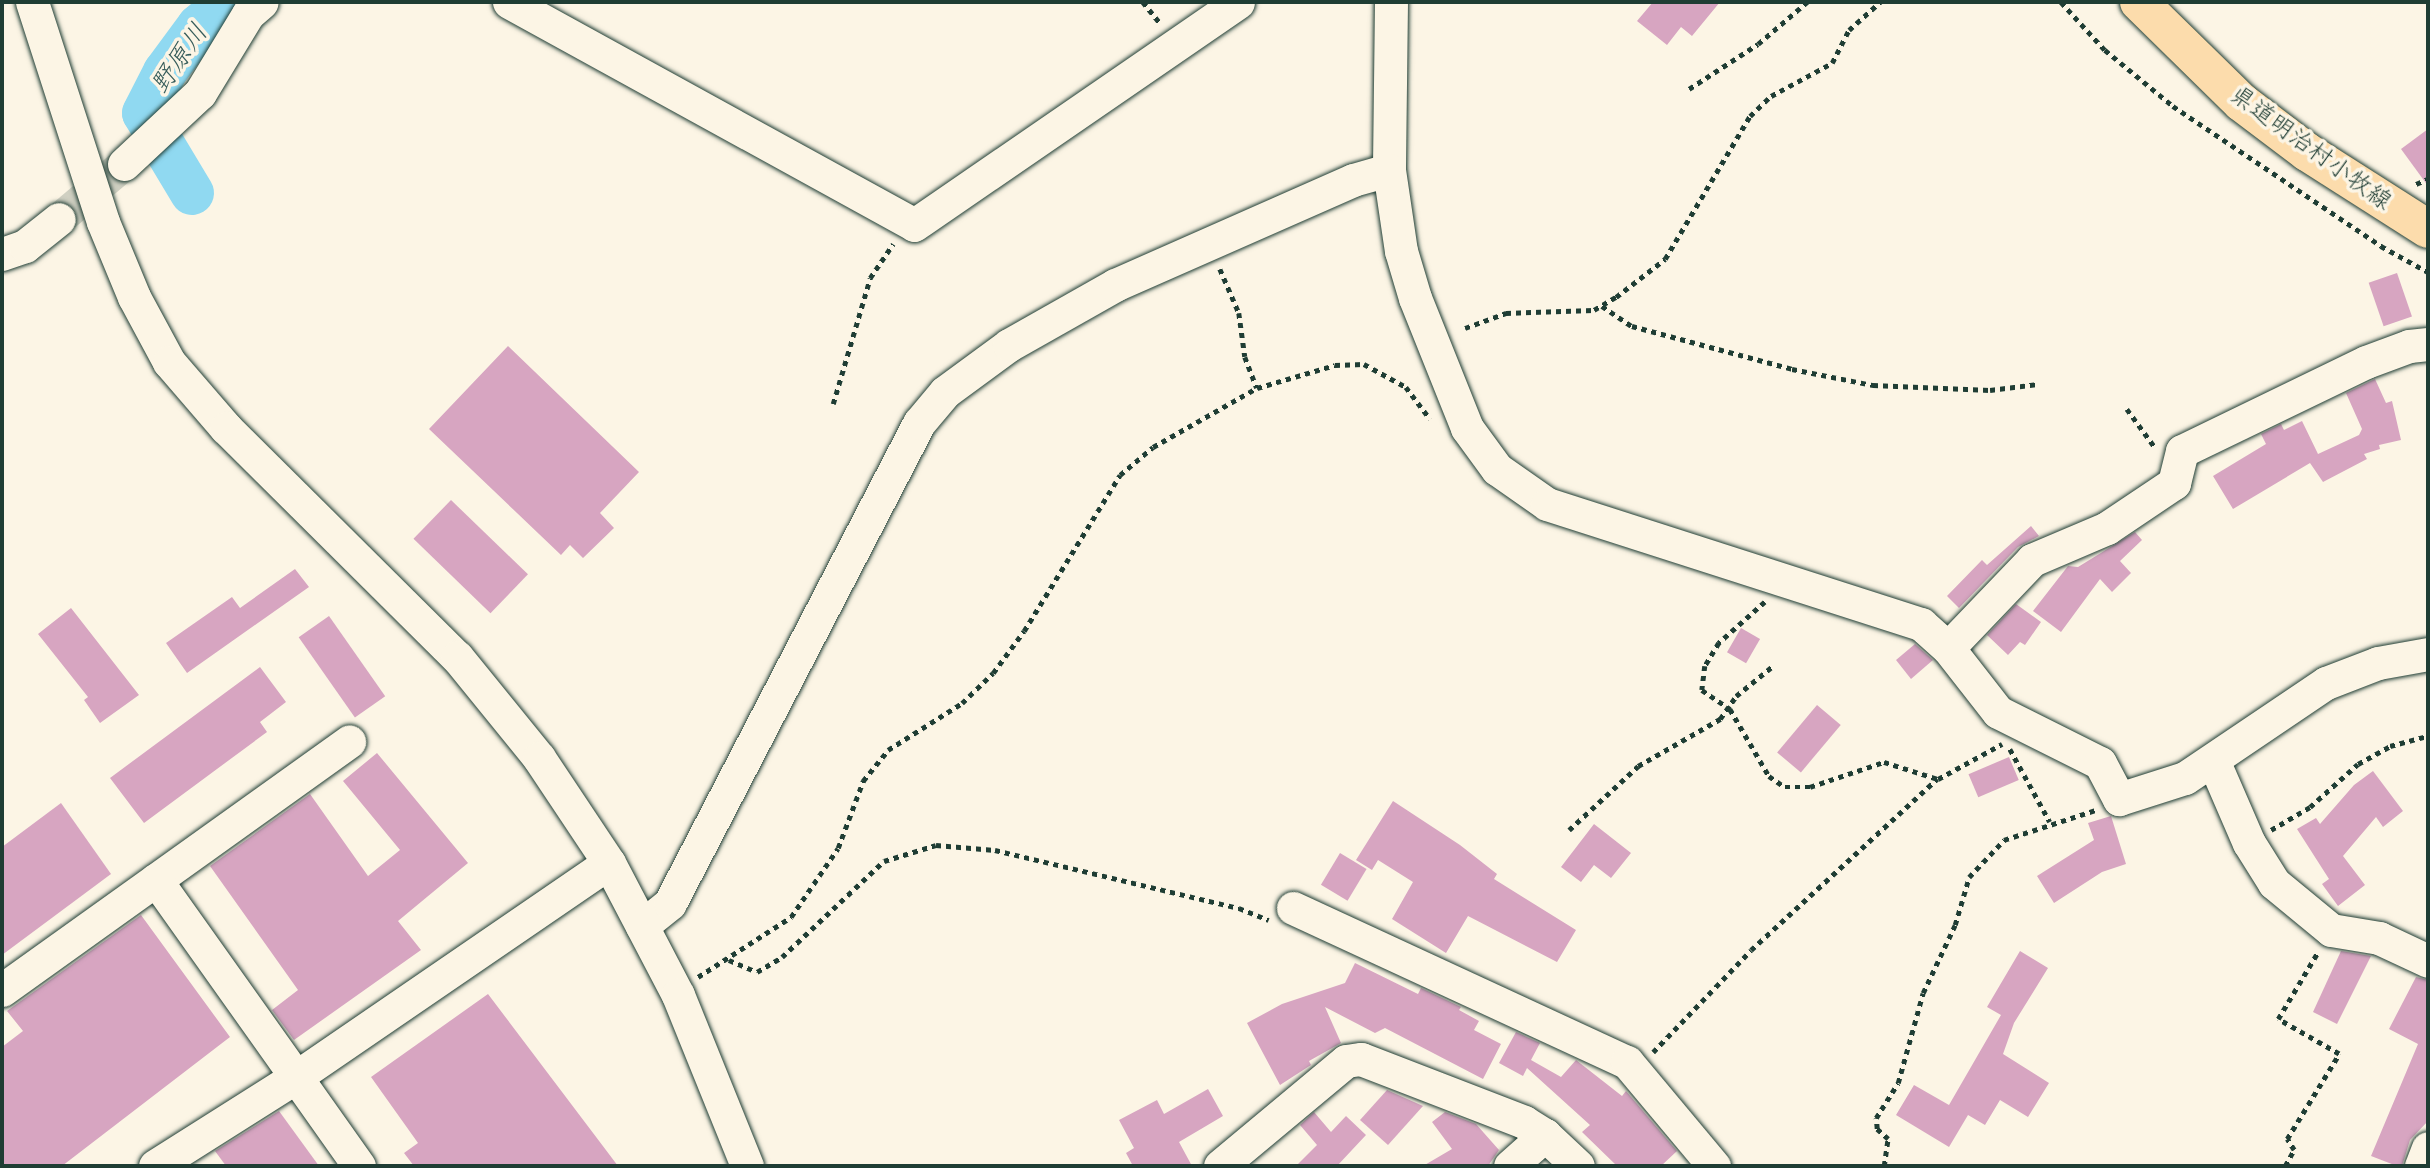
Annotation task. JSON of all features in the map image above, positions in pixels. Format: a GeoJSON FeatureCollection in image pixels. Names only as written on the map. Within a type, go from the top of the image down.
{"type":"FeatureCollection","features":[{"type":"Feature","properties":{"kind":"main road","name":"県道明治村小牧線"},"geometry":{"type":"LineString","coordinates":[[2139,2],[2241,102],[2307,152],[2428,229]]}},
{"type":"Feature","properties":{"kind":"street"},"geometry":{"type":"LineString","coordinates":[[32,2],[103,222],[134,297],[169,362],[226,428],[457,657],[539,758],[609,863],[676,991],[747,1166]]}},
{"type":"Feature","properties":{"kind":"street"},"geometry":{"type":"LineString","coordinates":[[124,164],[200,93],[248,14],[261,2]]}},
{"type":"Feature","properties":{"kind":"street"},"geometry":{"type":"LineString","coordinates":[[509,2],[914,225],[1238,2]]}},
{"type":"Feature","properties":{"kind":"street"},"geometry":{"type":"LineString","coordinates":[[1391,2],[1389,170],[1401,251],[1415,298],[1468,428],[1497,468],[1547,504],[1921,624],[1948,648],[1998,712],[2100,763],[2119,799],[2185,778],[2326,683],[2378,663],[2428,654]]}},
{"type":"Feature","properties":{"kind":"street"},"geometry":{"type":"LineString","coordinates":[[642,926],[670,902],[919,423],[945,392],[1009,345],[1115,285],[1353,180],[1389,170]]}},
{"type":"Feature","properties":{"kind":"street"},"geometry":{"type":"LineString","coordinates":[[2,254],[25,246],[59,219]]}},
{"type":"Feature","properties":{"kind":"street"},"geometry":{"type":"LineString","coordinates":[[1948,648],[2032,560],[2107,528],[2174,483],[2182,451],[2366,362],[2409,346],[2428,344]]}},
{"type":"Feature","properties":{"kind":"street"},"geometry":{"type":"LineString","coordinates":[[2,990],[349,742]]}},
{"type":"Feature","properties":{"kind":"street"},"geometry":{"type":"LineString","coordinates":[[2213,760],[2249,843],[2274,883],[2331,930],[2379,938],[2428,961]]}},
{"type":"Feature","properties":{"kind":"street"},"geometry":{"type":"LineString","coordinates":[[155,1166],[296,1077],[609,863]]}},
{"type":"Feature","properties":{"kind":"street"},"geometry":{"type":"LineString","coordinates":[[156,880],[359,1166]]}},
{"type":"Feature","properties":{"kind":"street"},"geometry":{"type":"LineString","coordinates":[[1293,908],[1626,1062],[1714,1166]]}},
{"type":"Feature","properties":{"kind":"street"},"geometry":{"type":"LineString","coordinates":[[1220,1166],[1346,1061],[1362,1059],[1524,1122],[1545,1135],[1578,1166]]}},
{"type":"Feature","properties":{"kind":"street"},"geometry":{"type":"LineString","coordinates":[[1510,1166],[1545,1135]]}},
{"type":"Feature","properties":{"kind":"street"},"geometry":{"type":"LineString","coordinates":[[2421,1166],[2428,1148]]}},
{"type":"Feature","properties":{"kind":"path"},"geometry":{"type":"LineString","coordinates":[[1689,89],[1749,50],[1807,2]]}},
{"type":"Feature","properties":{"kind":"path"},"geometry":{"type":"LineString","coordinates":[[1465,328],[1506,313],[1564,313],[1602,306],[1665,258],[1750,116],[1771,96],[1832,63],[1849,30],[1880,2]]}},
{"type":"Feature","properties":{"kind":"path"},"geometry":{"type":"LineString","coordinates":[[2061,2],[2105,50],[2173,106],[2381,246],[2428,272]]}},
{"type":"Feature","properties":{"kind":"path"},"geometry":{"type":"LineString","coordinates":[[833,404],[870,278],[880,260],[914,225]]}},
{"type":"Feature","properties":{"kind":"path"},"geometry":{"type":"LineString","coordinates":[[1209,245],[1239,313],[1245,357],[1257,388]]}},
{"type":"Feature","properties":{"kind":"path"},"geometry":{"type":"LineString","coordinates":[[1602,306],[1632,326],[1792,369],[1872,385],[1964,390],[2038,384]]}},
{"type":"Feature","properties":{"kind":"path"},"geometry":{"type":"LineString","coordinates":[[676,991],[791,917],[838,849],[863,781],[888,750],[962,703],[993,673],[1024,631],[1120,475],[1153,447],[1257,388],[1335,365],[1364,364],[1406,387],[1435,425]]}},
{"type":"Feature","properties":{"kind":"path"},"geometry":{"type":"LineString","coordinates":[[2127,409],[2148,443],[2180,456]]}},
{"type":"Feature","properties":{"kind":"path"},"geometry":{"type":"LineString","coordinates":[[1793,581],[1741,621],[1705,666],[1702,690],[1730,709],[1769,776],[1785,788],[1810,787],[1884,762],[1938,779]]}},
{"type":"Feature","properties":{"kind":"path"},"geometry":{"type":"LineString","coordinates":[[1569,830],[1638,766],[1720,719],[1730,709],[1736,696],[1774,665]]}},
{"type":"Feature","properties":{"kind":"path"},"geometry":{"type":"LineString","coordinates":[[2249,843],[2310,807],[2358,764],[2390,746],[2428,736]]}},
{"type":"Feature","properties":{"kind":"path"},"geometry":{"type":"LineString","coordinates":[[1634,1072],[1751,950],[1938,779],[2001,747],[2005,739],[2050,822]]}},
{"type":"Feature","properties":{"kind":"path"},"geometry":{"type":"LineString","coordinates":[[1884,1166],[1888,1139],[1877,1129],[1876,1118],[1898,1083],[1923,993],[1955,925],[1969,877],[2004,840],[2119,799]]}},
{"type":"Feature","properties":{"kind":"path"},"geometry":{"type":"LineString","coordinates":[[728,960],[757,972],[782,957],[884,861],[936,845],[995,850],[1239,908]]}},
{"type":"Feature","properties":{"kind":"path"},"geometry":{"type":"LineString","coordinates":[[2285,1166],[2294,1150],[2287,1139],[2339,1054],[2278,1019],[2331,930]]}},
{"type":"Feature","properties":{"kind":"building"},"geometry":{"type":"Polygon","coordinates":[[[1653,2],[1720,2],[1692,36],[1681,27],[1667,45],[1637,21],[1653,2]]]}},
{"type":"Feature","properties":{"kind":"building"},"geometry":{"type":"Polygon","coordinates":[[[2428,129],[2428,186],[2401,149],[2428,129]]]}},
{"type":"Feature","properties":{"kind":"building"},"geometry":{"type":"Polygon","coordinates":[[[2397,273],[2412,316],[2384,326],[2369,283],[2397,273]]]}},
{"type":"Feature","properties":{"kind":"building"},"geometry":{"type":"Polygon","coordinates":[[[508,346],[639,472],[600,513],[614,528],[583,558],[570,545],[561,555],[429,429],[508,346]]]}},
{"type":"Feature","properties":{"kind":"building"},"geometry":{"type":"Polygon","coordinates":[[[2375,379],[2386,403],[2392,401],[2401,440],[2379,445],[2380,449],[2364,454],[2367,459],[2323,482],[2310,463],[2233,509],[2213,476],[2266,444],[2261,434],[2281,424],[2284,430],[2302,421],[2318,454],[2359,435],[2362,429],[2346,393],[2375,379]]]}},
{"type":"Feature","properties":{"kind":"building"},"geometry":{"type":"Polygon","coordinates":[[[451,500],[528,574],[490,613],[413,539],[451,500]]]}},
{"type":"Feature","properties":{"kind":"building"},"geometry":{"type":"Polygon","coordinates":[[[2031,526],[2039,536],[2018,547],[1959,608],[1947,596],[1982,560],[1987,565],[2031,526]]]}},
{"type":"Feature","properties":{"kind":"building"},"geometry":{"type":"Polygon","coordinates":[[[2135,532],[2142,540],[2120,561],[2131,573],[2112,592],[2100,579],[2061,632],[2033,611],[2068,566],[2078,567],[2135,532]]]}},
{"type":"Feature","properties":{"kind":"building"},"geometry":{"type":"Polygon","coordinates":[[[295,569],[309,587],[187,673],[166,643],[232,597],[240,608],[295,569]]]}},
{"type":"Feature","properties":{"kind":"building"},"geometry":{"type":"Polygon","coordinates":[[[2016,604],[2041,622],[2025,645],[2020,642],[2008,655],[1987,635],[2016,604]]]}},
{"type":"Feature","properties":{"kind":"building"},"geometry":{"type":"Polygon","coordinates":[[[71,608],[139,695],[100,723],[84,700],[88,697],[38,634],[71,608]]]}},
{"type":"Feature","properties":{"kind":"building"},"geometry":{"type":"Polygon","coordinates":[[[329,616],[385,696],[355,717],[299,637],[329,616]]]}},
{"type":"Feature","properties":{"kind":"building"},"geometry":{"type":"Polygon","coordinates":[[[1741,628],[1760,639],[1746,663],[1727,652],[1741,628]]]}},
{"type":"Feature","properties":{"kind":"building"},"geometry":{"type":"Polygon","coordinates":[[[1915,644],[1933,660],[1911,679],[1896,660],[1915,644]]]}},
{"type":"Feature","properties":{"kind":"building"},"geometry":{"type":"Polygon","coordinates":[[[260,667],[286,702],[260,722],[267,732],[144,823],[110,778],[260,667]]]}},
{"type":"Feature","properties":{"kind":"building"},"geometry":{"type":"Polygon","coordinates":[[[1817,705],[1841,725],[1801,772],[1777,752],[1817,705]]]}},
{"type":"Feature","properties":{"kind":"building"},"geometry":{"type":"Polygon","coordinates":[[[377,753],[468,863],[398,921],[421,950],[294,1040],[272,1010],[298,990],[210,866],[310,794],[368,876],[400,850],[343,781],[377,753]]]}},
{"type":"Feature","properties":{"kind":"building"},"geometry":{"type":"Polygon","coordinates":[[[2009,757],[2019,780],[1978,797],[1968,774],[2009,757]]]}},
{"type":"Feature","properties":{"kind":"building"},"geometry":{"type":"Polygon","coordinates":[[[2373,771],[2403,811],[2383,827],[2376,817],[2343,856],[2365,885],[2338,906],[2322,884],[2329,879],[2297,829],[2316,818],[2320,824],[2354,785],[2373,771]]]}},
{"type":"Feature","properties":{"kind":"building"},"geometry":{"type":"Polygon","coordinates":[[[1393,801],[1460,845],[1497,874],[1494,879],[1576,930],[1557,962],[1468,916],[1446,953],[1392,919],[1413,882],[1378,860],[1372,870],[1356,860],[1393,801]]]}},
{"type":"Feature","properties":{"kind":"building"},"geometry":{"type":"Polygon","coordinates":[[[61,803],[111,874],[2,955],[2,847],[61,803]]]}},
{"type":"Feature","properties":{"kind":"building"},"geometry":{"type":"Polygon","coordinates":[[[2111,816],[2126,864],[2102,872],[2054,903],[2037,876],[2094,840],[2088,823],[2111,816]]]}},
{"type":"Feature","properties":{"kind":"building"},"geometry":{"type":"Polygon","coordinates":[[[1594,824],[1631,853],[1611,878],[1594,865],[1581,882],[1561,867],[1594,824]]]}},
{"type":"Feature","properties":{"kind":"building"},"geometry":{"type":"Polygon","coordinates":[[[1340,853],[1367,869],[1348,901],[1321,885],[1340,853]]]}},
{"type":"Feature","properties":{"kind":"building"},"geometry":{"type":"Polygon","coordinates":[[[141,915],[230,1037],[62,1166],[2,1166],[2,1047],[23,1031],[7,1011],[141,915]]]}},
{"type":"Feature","properties":{"kind":"building"},"geometry":{"type":"Polygon","coordinates":[[[2020,951],[2048,968],[2014,1023],[2003,1054],[2049,1083],[2028,1117],[2000,1100],[1985,1125],[1968,1115],[1949,1147],[1896,1115],[1914,1085],[1949,1105],[2001,1015],[1987,1007],[2020,951]]]}},
{"type":"Feature","properties":{"kind":"building"},"geometry":{"type":"Polygon","coordinates":[[[2341,951],[2371,956],[2337,1024],[2313,1012],[2341,951]]]}},
{"type":"Feature","properties":{"kind":"building"},"geometry":{"type":"Polygon","coordinates":[[[1355,963],[1418,994],[1421,988],[1461,1007],[1459,1010],[1479,1021],[1474,1030],[1501,1044],[1483,1079],[1385,1028],[1375,1033],[1325,1007],[1341,1043],[1309,1061],[1311,1065],[1280,1085],[1247,1023],[1282,1004],[1345,983],[1355,963]]]}},
{"type":"Feature","properties":{"kind":"building"},"geometry":{"type":"Polygon","coordinates":[[[2416,977],[2428,980],[2428,1121],[2410,1140],[2402,1166],[2397,1166],[2371,1156],[2418,1044],[2389,1029],[2416,977]]]}},
{"type":"Feature","properties":{"kind":"building"},"geometry":{"type":"Polygon","coordinates":[[[488,994],[618,1166],[414,1166],[404,1153],[418,1143],[371,1077],[488,994]]]}},
{"type":"Feature","properties":{"kind":"building"},"geometry":{"type":"Polygon","coordinates":[[[1516,1032],[1540,1043],[1531,1060],[1561,1077],[1576,1060],[1622,1096],[1626,1091],[1677,1151],[1661,1166],[1617,1166],[1582,1132],[1590,1125],[1527,1068],[1523,1076],[1499,1063],[1516,1032]]]}},
{"type":"Feature","properties":{"kind":"building"},"geometry":{"type":"Polygon","coordinates":[[[1208,1089],[1223,1116],[1179,1142],[1192,1166],[1133,1166],[1126,1153],[1134,1148],[1119,1120],[1157,1100],[1164,1114],[1208,1089]]]}},
{"type":"Feature","properties":{"kind":"building"},"geometry":{"type":"Polygon","coordinates":[[[1387,1090],[1423,1106],[1388,1145],[1360,1120],[1387,1090]]]}},
{"type":"Feature","properties":{"kind":"building"},"geometry":{"type":"Polygon","coordinates":[[[279,1111],[319,1166],[226,1166],[215,1151],[279,1111]]]}},
{"type":"Feature","properties":{"kind":"building"},"geometry":{"type":"Polygon","coordinates":[[[1314,1112],[1331,1132],[1346,1116],[1366,1135],[1337,1166],[1296,1166],[1317,1145],[1300,1125],[1314,1112]]]}},
{"type":"Feature","properties":{"kind":"building"},"geometry":{"type":"Polygon","coordinates":[[[1445,1112],[1476,1124],[1499,1150],[1488,1166],[1423,1166],[1452,1149],[1432,1122],[1445,1112]]]}},
{"type":"Feature","properties":{"kind":"waterway","name":"野原川"},"geometry":{"type":"LineString","coordinates":[[192,193],[144,113],[165,72],[199,26],[228,2]]}},
{"type":"Feature","properties":{"kind":"tunnel"},"geometry":{"type":"LineString","coordinates":[[59,219],[124,164]]}}]}
